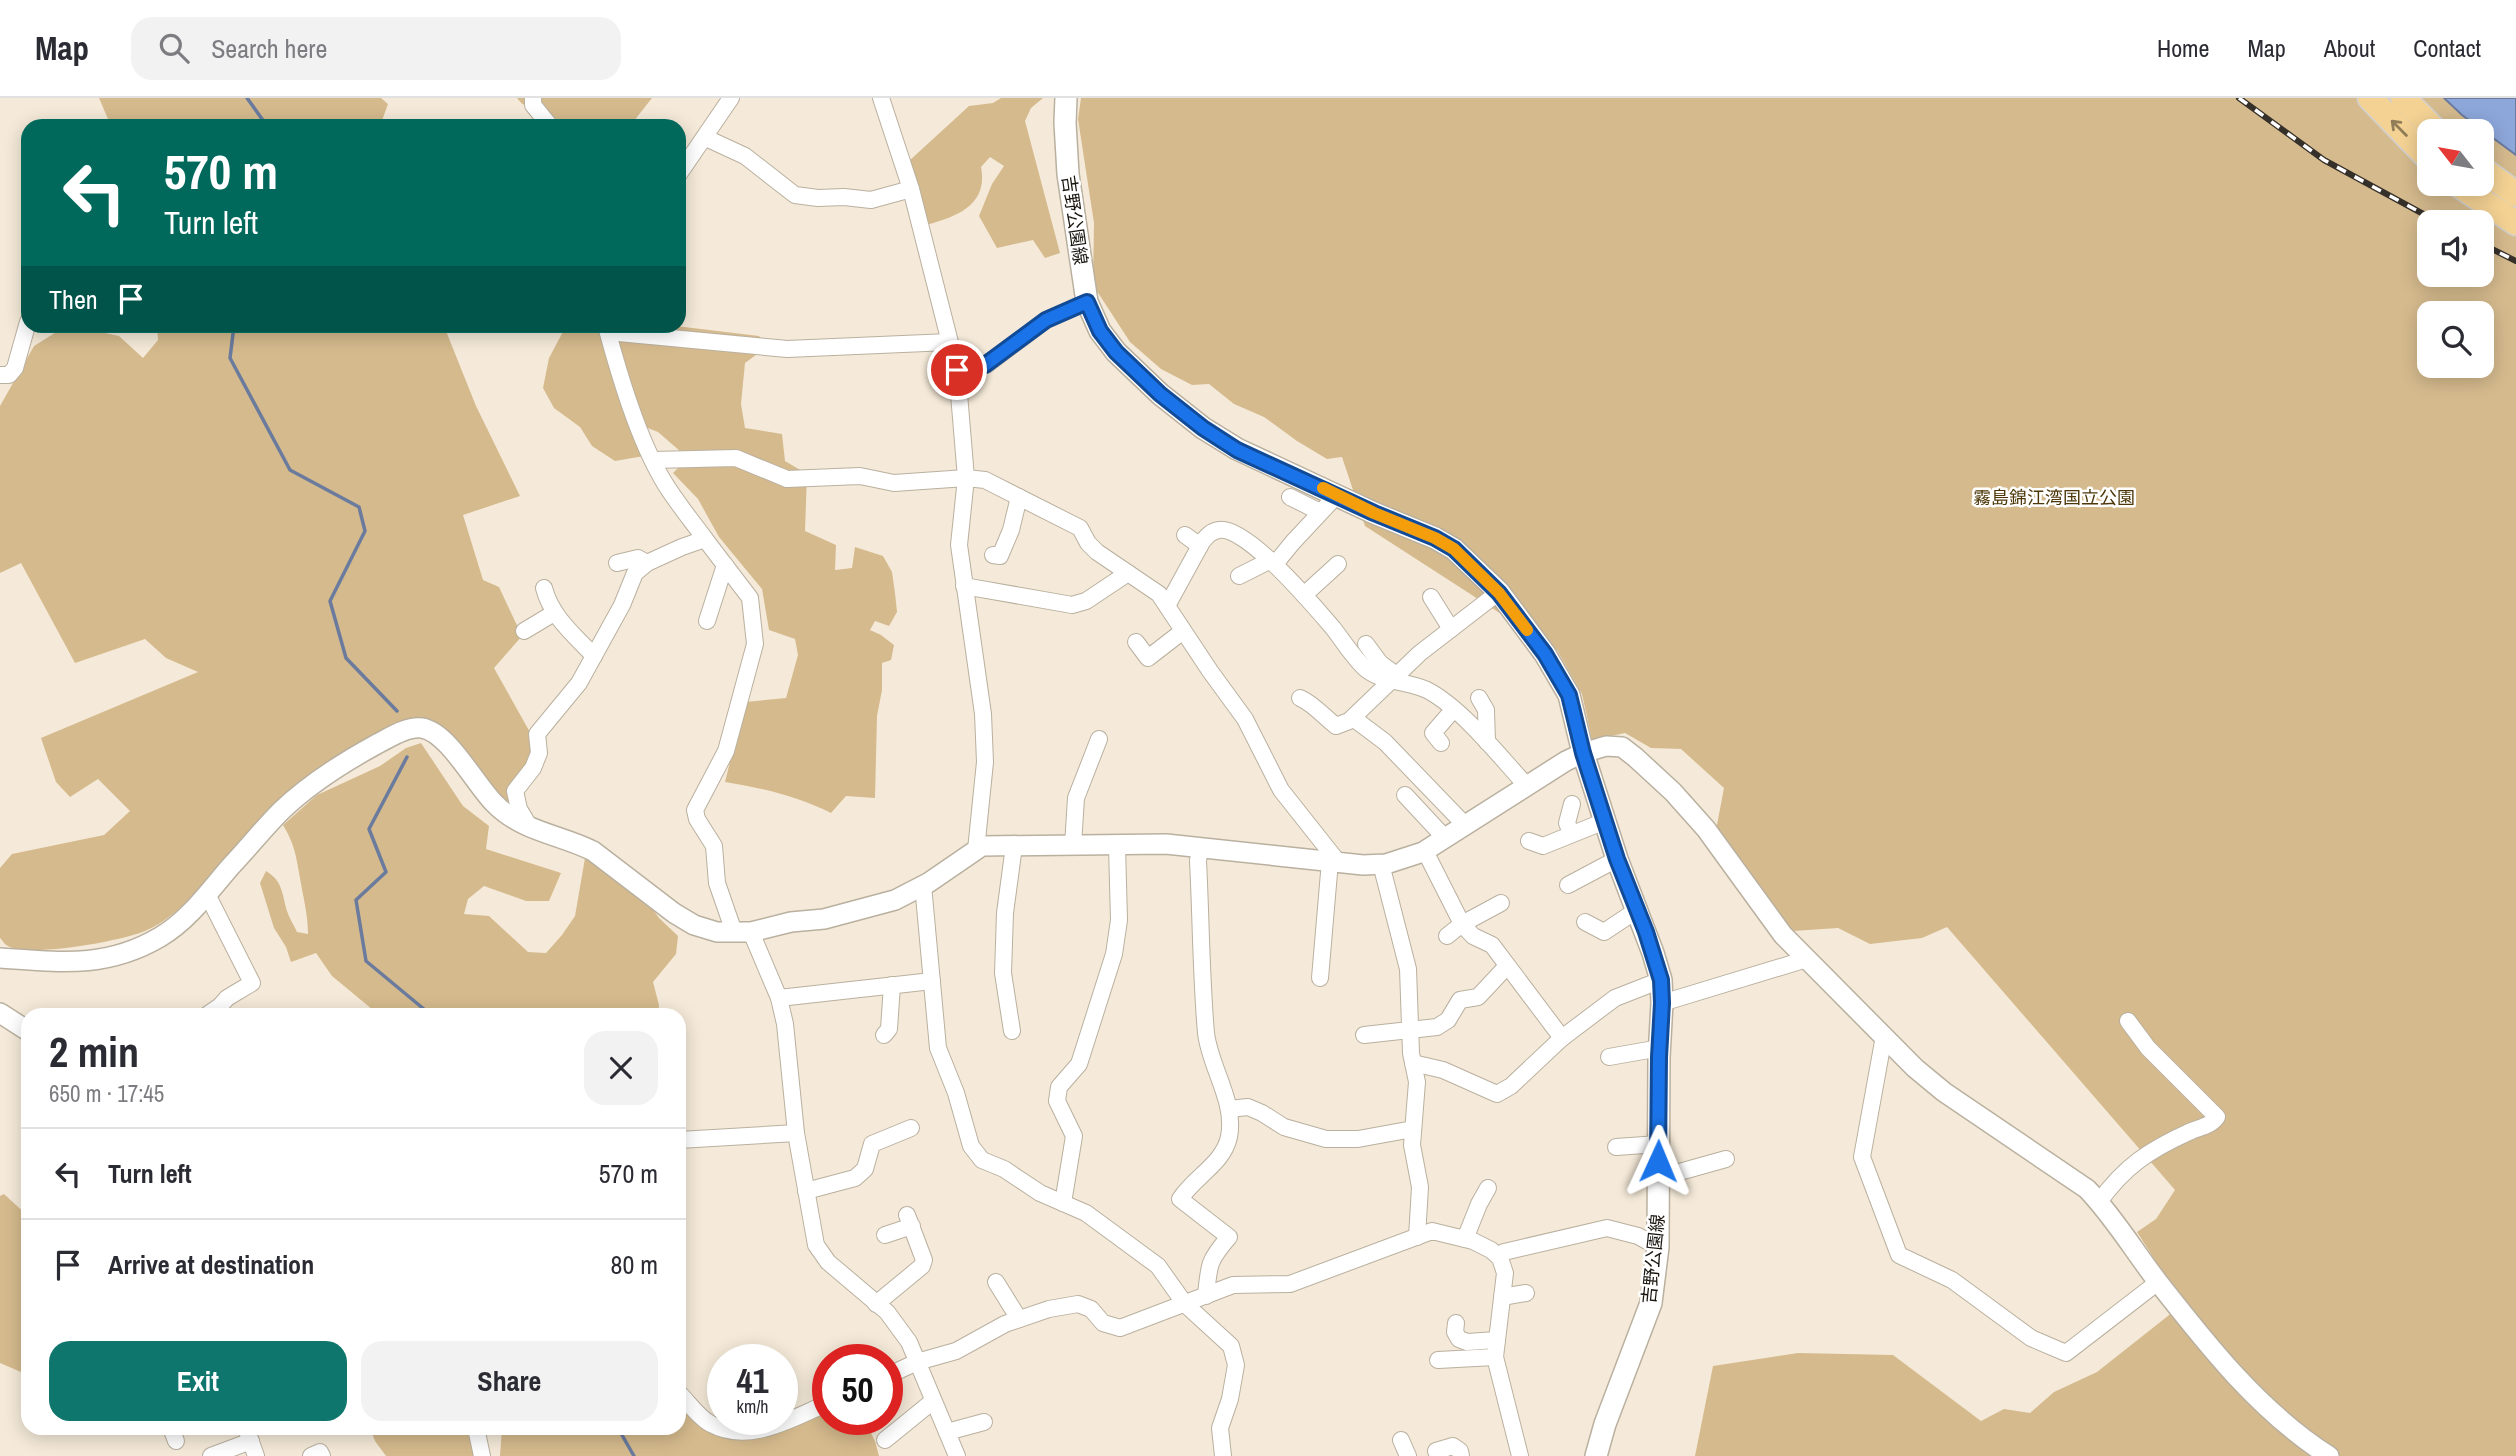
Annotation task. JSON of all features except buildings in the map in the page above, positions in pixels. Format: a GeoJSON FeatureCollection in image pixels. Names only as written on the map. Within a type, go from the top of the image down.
{"type":"FeatureCollection","features":[{"type":"Feature","properties":{"kind":"highway"},"geometry":{"type":"LineString","coordinates":[[2370,98],[2417,147]]}},
{"type":"Feature","properties":{"kind":"highway"},"geometry":{"type":"LineString","coordinates":[[2403,98],[2424,119]]}},
{"type":"Feature","properties":{"kind":"highway"},"geometry":{"type":"LineString","coordinates":[[2494,178],[2516,194]]}},
{"type":"Feature","properties":{"kind":"highway"},"geometry":{"type":"LineString","coordinates":[[2475,196],[2516,223]]}},
{"type":"Feature","properties":{"kind":"main road","name":"吉野公園線"},"geometry":{"type":"LineString","coordinates":[[1066,98],[1068,174],[1087,302],[1100,331],[1116,352],[1160,394],[1203,428],[1237,450],[1435,538],[1454,549],[1499,593],[1562,680],[1569,695],[1583,753],[1617,859],[1661,980],[1662,1003],[1658,1247],[1651,1303],[1592,1456]]}},
{"type":"Feature","properties":{"kind":"street"},"geometry":{"type":"LineString","coordinates":[[533,98],[533,106],[544,119]]}},
{"type":"Feature","properties":{"kind":"street"},"geometry":{"type":"LineString","coordinates":[[686,165],[731,98]]}},
{"type":"Feature","properties":{"kind":"street"},"geometry":{"type":"LineString","coordinates":[[881,98],[911,189],[957,370],[966,478],[959,545],[983,714],[985,762],[976,850]]}},
{"type":"Feature","properties":{"kind":"street"},"geometry":{"type":"LineString","coordinates":[[706,138],[745,156],[795,195],[871,200],[911,189]]}},
{"type":"Feature","properties":{"kind":"street"},"geometry":{"type":"LineString","coordinates":[[957,370],[985,365],[1046,320],[1087,302]]}},
{"type":"Feature","properties":{"kind":"street"},"geometry":{"type":"LineString","coordinates":[[0,375],[9,375],[15,368],[25,333]]}},
{"type":"Feature","properties":{"kind":"street"},"geometry":{"type":"LineString","coordinates":[[608,333],[625,389],[664,482],[750,598],[755,644],[726,751],[695,810],[697,819],[714,846],[717,883],[779,998],[785,1024],[796,1133],[816,1245],[828,1262],[887,1312],[909,1342],[957,1456]]}},
{"type":"Feature","properties":{"kind":"street"},"geometry":{"type":"LineString","coordinates":[[643,333],[787,349],[949,342]]}},
{"type":"Feature","properties":{"kind":"street"},"geometry":{"type":"LineString","coordinates":[[653,460],[736,458],[787,479],[860,476],[894,483],[966,478],[985,480],[1080,528],[1088,543],[1097,552],[1159,594],[1245,719],[1281,790],[1334,861],[1321,978]]}},
{"type":"Feature","properties":{"kind":"street"},"geometry":{"type":"LineString","coordinates":[[1239,576],[1273,562],[1337,495]]}},
{"type":"Feature","properties":{"kind":"street"},"geometry":{"type":"LineString","coordinates":[[993,555],[1000,556],[1011,530],[1019,497]]}},
{"type":"Feature","properties":{"kind":"street"},"geometry":{"type":"LineString","coordinates":[[1290,497],[1320,512]]}},
{"type":"Feature","properties":{"kind":"street"},"geometry":{"type":"LineString","coordinates":[[1167,606],[1189,543],[1222,529],[1237,534],[1273,562],[1365,668],[1378,677],[1392,678],[1427,690],[1487,742],[1527,786]]}},
{"type":"Feature","properties":{"kind":"street"},"geometry":{"type":"LineString","coordinates":[[531,829],[519,809],[515,791],[533,768],[539,753],[537,734],[579,682],[622,605],[635,573],[647,563],[705,539]]}},
{"type":"Feature","properties":{"kind":"street"},"geometry":{"type":"LineString","coordinates":[[617,563],[638,558],[647,563]]}},
{"type":"Feature","properties":{"kind":"street"},"geometry":{"type":"LineString","coordinates":[[1304,596],[1338,564]]}},
{"type":"Feature","properties":{"kind":"street"},"geometry":{"type":"LineString","coordinates":[[707,621],[725,565]]}},
{"type":"Feature","properties":{"kind":"street"},"geometry":{"type":"LineString","coordinates":[[964,586],[1072,605],[1086,601],[1128,573]]}},
{"type":"Feature","properties":{"kind":"street"},"geometry":{"type":"LineString","coordinates":[[544,588],[547,602],[554,613],[594,656]]}},
{"type":"Feature","properties":{"kind":"street"},"geometry":{"type":"LineString","coordinates":[[1300,698],[1309,702],[1336,726],[1349,721],[1392,678],[1499,593]]}},
{"type":"Feature","properties":{"kind":"street"},"geometry":{"type":"LineString","coordinates":[[1431,597],[1451,629]]}},
{"type":"Feature","properties":{"kind":"street"},"geometry":{"type":"LineString","coordinates":[[524,631],[554,613]]}},
{"type":"Feature","properties":{"kind":"street"},"geometry":{"type":"LineString","coordinates":[[1136,642],[1148,658],[1183,631]]}},
{"type":"Feature","properties":{"kind":"street"},"geometry":{"type":"LineString","coordinates":[[1366,645],[1392,678]]}},
{"type":"Feature","properties":{"kind":"street"},"geometry":{"type":"LineString","coordinates":[[1479,698],[1486,710],[1487,742]]}},
{"type":"Feature","properties":{"kind":"street"},"geometry":{"type":"LineString","coordinates":[[1441,743],[1433,733],[1452,710]]}},
{"type":"Feature","properties":{"kind":"street"},"geometry":{"type":"LineString","coordinates":[[1353,718],[1385,742],[1466,826]]}},
{"type":"Feature","properties":{"kind":"street"},"geometry":{"type":"LineString","coordinates":[[0,958],[79,962],[117,955],[161,937],[207,894],[282,810],[362,752],[406,730],[420,727],[433,732],[447,745],[473,780],[507,816],[531,829],[578,843],[593,851],[651,897],[694,925],[717,932],[742,932],[791,922],[824,919],[895,900],[923,886],[982,846],[1166,844],[1381,864],[1425,850],[1583,753],[1606,746],[1622,747],[1658,776],[1706,829],[1766,913],[1884,1037],[1944,1092],[2073,1178],[2099,1202],[2214,1352],[2283,1423],[2329,1456]]}},
{"type":"Feature","properties":{"kind":"street"},"geometry":{"type":"LineString","coordinates":[[1073,845],[1076,798],[1100,739]]}},
{"type":"Feature","properties":{"kind":"street"},"geometry":{"type":"LineString","coordinates":[[1405,795],[1445,838]]}},
{"type":"Feature","properties":{"kind":"street"},"geometry":{"type":"LineString","coordinates":[[1571,833],[1567,823],[1572,804]]}},
{"type":"Feature","properties":{"kind":"street"},"geometry":{"type":"LineString","coordinates":[[1535,848],[1605,821]]}},
{"type":"Feature","properties":{"kind":"street"},"geometry":{"type":"LineString","coordinates":[[1012,1031],[1003,973],[1005,913],[1014,846]]}},
{"type":"Feature","properties":{"kind":"street"},"geometry":{"type":"LineString","coordinates":[[1063,1203],[1074,1136],[1058,1101],[1059,1087],[1079,1064],[1114,954],[1119,920],[1117,846]]}},
{"type":"Feature","properties":{"kind":"street"},"geometry":{"type":"LineString","coordinates":[[1200,847],[1198,861],[1206,1036],[1229,1109],[1229,1136],[1224,1151],[1213,1165],[1189,1184],[1180,1199],[1229,1237],[1213,1255],[1206,1296]]}},
{"type":"Feature","properties":{"kind":"street"},"geometry":{"type":"LineString","coordinates":[[1425,850],[1462,924],[1473,936],[1492,945],[1562,1038]]}},
{"type":"Feature","properties":{"kind":"street"},"geometry":{"type":"LineString","coordinates":[[1568,885],[1617,859]]}},
{"type":"Feature","properties":{"kind":"street"},"geometry":{"type":"LineString","coordinates":[[1381,864],[1408,969],[1409,1030],[1417,1082],[1412,1145],[1420,1187],[1417,1237]]}},
{"type":"Feature","properties":{"kind":"street"},"geometry":{"type":"LineString","coordinates":[[923,886],[938,1048],[956,1093],[971,1146],[982,1160],[1004,1169],[1040,1193],[1086,1213],[1158,1266],[1185,1304],[1231,1346],[1236,1365],[1220,1428],[1223,1456]]}},
{"type":"Feature","properties":{"kind":"street"},"geometry":{"type":"LineString","coordinates":[[207,894],[252,983],[227,998],[217,1008]]}},
{"type":"Feature","properties":{"kind":"street"},"geometry":{"type":"LineString","coordinates":[[1447,936],[1462,924],[1501,903]]}},
{"type":"Feature","properties":{"kind":"street"},"geometry":{"type":"LineString","coordinates":[[1585,922],[1604,932],[1637,910]]}},
{"type":"Feature","properties":{"kind":"street"},"geometry":{"type":"LineString","coordinates":[[1662,1003],[1807,959]]}},
{"type":"Feature","properties":{"kind":"street"},"geometry":{"type":"LineString","coordinates":[[1364,1035],[1437,1027],[1448,1020],[1460,1000],[1478,997],[1507,966]]}},
{"type":"Feature","properties":{"kind":"street"},"geometry":{"type":"LineString","coordinates":[[1413,1063],[1443,1070],[1497,1094],[1511,1086],[1562,1038],[1615,998],[1661,980]]}},
{"type":"Feature","properties":{"kind":"street"},"geometry":{"type":"LineString","coordinates":[[779,998],[932,981]]}},
{"type":"Feature","properties":{"kind":"street"},"geometry":{"type":"LineString","coordinates":[[884,1035],[889,1029],[892,985]]}},
{"type":"Feature","properties":{"kind":"street"},"geometry":{"type":"LineString","coordinates":[[0,1013],[21,1026]]}},
{"type":"Feature","properties":{"kind":"street"},"geometry":{"type":"LineString","coordinates":[[2099,1202],[2121,1173],[2134,1163],[2189,1132],[2212,1124],[2217,1117],[2148,1048],[2128,1021]]}},
{"type":"Feature","properties":{"kind":"street"},"geometry":{"type":"LineString","coordinates":[[1884,1037],[1862,1157],[1899,1255],[1952,1280],[2031,1338],[2066,1353],[2158,1282]]}},
{"type":"Feature","properties":{"kind":"street"},"geometry":{"type":"LineString","coordinates":[[1609,1057],[1660,1048]]}},
{"type":"Feature","properties":{"kind":"street"},"geometry":{"type":"LineString","coordinates":[[1229,1109],[1248,1107],[1284,1127],[1326,1139],[1358,1139],[1413,1129]]}},
{"type":"Feature","properties":{"kind":"street"},"geometry":{"type":"LineString","coordinates":[[806,1191],[855,1178],[865,1169],[872,1144],[911,1128]]}},
{"type":"Feature","properties":{"kind":"street"},"geometry":{"type":"LineString","coordinates":[[686,1140],[796,1133]]}},
{"type":"Feature","properties":{"kind":"street"},"geometry":{"type":"LineString","coordinates":[[1616,1147],[1659,1144]]}},
{"type":"Feature","properties":{"kind":"street"},"geometry":{"type":"LineString","coordinates":[[1658,1178],[1726,1159]]}},
{"type":"Feature","properties":{"kind":"street"},"geometry":{"type":"LineString","coordinates":[[1465,1239],[1488,1188]]}},
{"type":"Feature","properties":{"kind":"street"},"geometry":{"type":"LineString","coordinates":[[876,1304],[922,1266],[924,1260],[909,1221],[885,1236]]}},
{"type":"Feature","properties":{"kind":"street"},"geometry":{"type":"LineString","coordinates":[[1498,1256],[1504,1252],[1606,1228],[1638,1236],[1658,1247]]}},
{"type":"Feature","properties":{"kind":"street"},"geometry":{"type":"LineString","coordinates":[[903,1369],[956,1351],[1005,1324],[1049,1309],[1078,1304],[1091,1309],[1103,1323],[1120,1328],[1233,1285],[1290,1284],[1432,1231],[1465,1239],[1491,1250],[1498,1256],[1504,1273],[1495,1357],[1520,1456]]}},
{"type":"Feature","properties":{"kind":"street"},"geometry":{"type":"LineString","coordinates":[[996,1282],[1019,1319]]}},
{"type":"Feature","properties":{"kind":"street"},"geometry":{"type":"LineString","coordinates":[[1502,1297],[1526,1293]]}},
{"type":"Feature","properties":{"kind":"street"},"geometry":{"type":"LineString","coordinates":[[1456,1323],[1455,1332],[1460,1339],[1467,1342],[1497,1340]]}},
{"type":"Feature","properties":{"kind":"street"},"geometry":{"type":"LineString","coordinates":[[1438,1360],[1495,1357]]}},
{"type":"Feature","properties":{"kind":"street"},"geometry":{"type":"LineString","coordinates":[[686,1401],[708,1423],[724,1430],[743,1432],[763,1430],[812,1410]]}},
{"type":"Feature","properties":{"kind":"street"},"geometry":{"type":"LineString","coordinates":[[885,1440],[933,1401]]}},
{"type":"Feature","properties":{"kind":"street"},"geometry":{"type":"LineString","coordinates":[[947,1432],[985,1422]]}},
{"type":"Feature","properties":{"kind":"street"},"geometry":{"type":"LineString","coordinates":[[478,1435],[482,1456]]}},
{"type":"Feature","properties":{"kind":"street"},"geometry":{"type":"LineString","coordinates":[[1401,1440],[1408,1456]]}},
{"type":"Feature","properties":{"kind":"street"},"geometry":{"type":"LineString","coordinates":[[211,1456],[251,1442]]}},
{"type":"Feature","properties":{"kind":"street"},"geometry":{"type":"LineString","coordinates":[[1436,1451],[1453,1447],[1460,1451],[1461,1456]]}},
{"type":"Feature","properties":{"kind":"street"},"geometry":{"type":"LineString","coordinates":[[311,1456],[320,1452],[322,1456]]}},
{"type":"Feature","properties":{"kind":"green space"},"geometry":{"type":"Polygon","coordinates":[[[99,98],[381,98],[388,104],[383,119],[108,119],[99,98]]]}},
{"type":"Feature","properties":{"kind":"green space"},"geometry":{"type":"Polygon","coordinates":[[[517,98],[652,98],[636,119],[554,119],[521,103],[517,98]]]}},
{"type":"Feature","properties":{"kind":"green space"},"geometry":{"type":"Polygon","coordinates":[[[1001,98],[1043,98],[1031,108],[1025,121],[1060,253],[1045,258],[1033,240],[997,248],[979,216],[992,184],[1004,166],[990,157],[981,167],[980,192],[974,201],[956,214],[922,226],[909,161],[969,106],[993,103],[1001,98]]]}},
{"type":"Feature","properties":{"kind":"green space","name":"霧島錦江湾国立公園"},"geometry":{"type":"Polygon","coordinates":[[[1081,98],[2516,98],[2516,1456],[1695,1456],[1713,1366],[1798,1353],[1893,1355],[1981,1421],[2004,1409],[2030,1413],[2054,1392],[2097,1372],[2183,1304],[2137,1232],[2156,1219],[2175,1190],[1947,927],[1922,938],[1870,944],[1838,928],[1793,931],[1716,830],[1724,788],[1681,749],[1651,748],[1625,733],[1592,740],[1582,694],[1557,650],[1365,526],[1342,457],[1327,459],[1264,417],[1234,404],[1209,384],[1192,385],[1161,369],[1130,342],[1093,285],[1094,223],[1078,119],[1081,98]]]}},
{"type":"Feature","properties":{"kind":"green space"},"geometry":{"type":"Polygon","coordinates":[[[686,327],[759,336],[768,346],[745,363],[741,404],[745,428],[782,434],[785,461],[807,474],[805,531],[836,545],[835,570],[852,568],[855,547],[883,556],[892,572],[897,612],[889,626],[875,621],[870,630],[894,645],[891,660],[882,663],[882,690],[877,716],[875,798],[846,796],[831,813],[779,793],[725,782],[745,702],[786,698],[798,655],[795,639],[769,630],[762,589],[719,537],[698,499],[673,473],[688,458],[658,432],[645,427],[644,456],[615,461],[592,446],[580,427],[554,408],[543,388],[549,358],[562,333],[686,333],[686,327]]]}},
{"type":"Feature","properties":{"kind":"green space"},"geometry":{"type":"Polygon","coordinates":[[[55,333],[105,333],[119,336],[143,358],[158,340],[158,333],[447,333],[476,406],[520,496],[463,515],[483,580],[499,587],[522,636],[494,668],[536,743],[514,811],[507,807],[442,729],[394,726],[160,923],[133,935],[97,943],[54,949],[19,949],[7,945],[0,938],[0,868],[12,854],[104,835],[130,811],[98,779],[70,797],[56,782],[41,738],[198,672],[166,658],[145,639],[75,663],[21,563],[0,573],[0,406],[34,346],[55,333]]]}},
{"type":"Feature","properties":{"kind":"green space"},"geometry":{"type":"Polygon","coordinates":[[[421,743],[463,806],[489,826],[486,849],[561,873],[549,901],[526,901],[484,886],[468,899],[464,914],[489,916],[528,952],[546,953],[575,916],[585,858],[635,885],[659,918],[678,936],[676,954],[653,982],[659,1008],[371,1008],[332,976],[316,953],[291,962],[286,947],[274,928],[260,883],[266,871],[276,879],[297,932],[308,934],[296,857],[283,825],[317,795],[380,766],[406,748],[421,743]]]}},
{"type":"Feature","properties":{"kind":"green space"},"geometry":{"type":"Polygon","coordinates":[[[4,1194],[21,1210],[21,1372],[0,1363],[0,1196],[4,1194]]]}},
{"type":"Feature","properties":{"kind":"green space"},"geometry":{"type":"Polygon","coordinates":[[[686,1410],[698,1423],[707,1427],[707,1435],[745,1439],[798,1435],[798,1424],[812,1418],[812,1435],[872,1435],[879,1456],[500,1456],[502,1435],[686,1435],[686,1410]]]}},
{"type":"Feature","properties":{"kind":"green space"},"geometry":{"type":"Polygon","coordinates":[[[373,1435],[469,1435],[475,1453],[474,1456],[386,1456],[373,1435]]]}},
{"type":"Feature","properties":{"kind":"water"},"geometry":{"type":"Polygon","coordinates":[[[2444,98],[2516,98],[2516,155],[2494,139],[2494,119],[2467,119],[2444,98]]]}},
{"type":"Feature","properties":{"kind":"waterway"},"geometry":{"type":"LineString","coordinates":[[247,98],[262,119]]}},
{"type":"Feature","properties":{"kind":"waterway"},"geometry":{"type":"LineString","coordinates":[[233,333],[230,358],[290,470],[359,507],[365,531],[330,601],[346,658],[397,711]]}},
{"type":"Feature","properties":{"kind":"waterway"},"geometry":{"type":"LineString","coordinates":[[407,757],[369,829],[386,872],[356,900],[366,961],[423,1008]]}},
{"type":"Feature","properties":{"kind":"waterway"},"geometry":{"type":"LineString","coordinates":[[622,1435],[634,1456]]}},
{"type":"Feature","properties":{"kind":"railway"},"geometry":{"type":"LineString","coordinates":[[2239,98],[2324,160],[2417,211]]}},
{"type":"Feature","properties":{"kind":"railway"},"geometry":{"type":"LineString","coordinates":[[2494,250],[2516,261]]}},
{"type":"Feature","properties":{"kind":"slow traffic"},"geometry":{"type":"LineString","coordinates":[[1323,488],[1454,549],[1499,593],[1527,630]]}},
{"type":"Feature","properties":{"kind":"route"},"geometry":{"type":"LineString","coordinates":[[957,370],[985,365],[1046,320],[1087,302],[1100,331],[1116,352],[1160,394],[1203,428],[1237,450],[1435,538],[1454,549],[1499,593],[1545,654],[1569,695],[1583,753],[1617,859],[1646,932],[1661,980],[1658,1161]]}}]}
